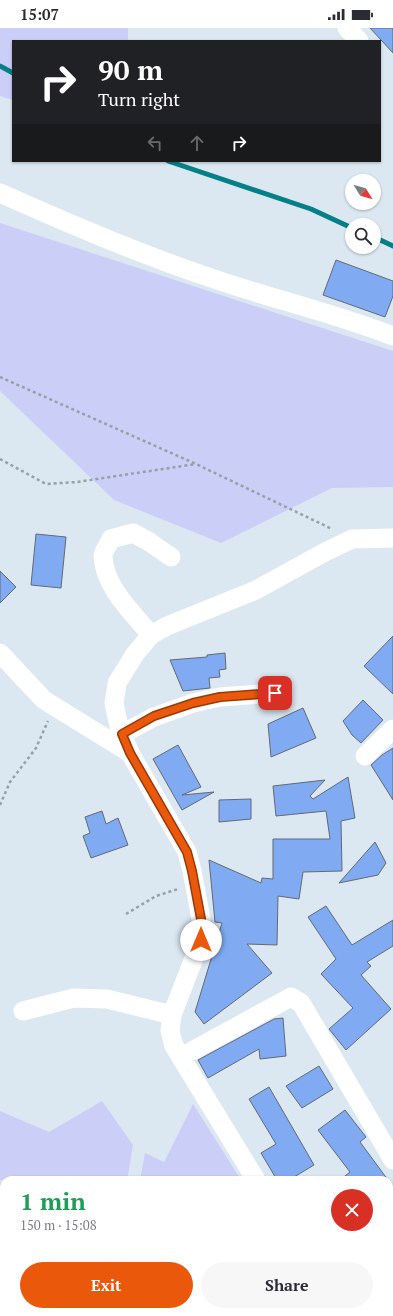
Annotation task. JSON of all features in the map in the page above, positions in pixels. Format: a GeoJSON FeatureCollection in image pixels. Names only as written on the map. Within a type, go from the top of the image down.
{"type":"FeatureCollection","features":[{"type":"Feature","properties":{"kind":"street"},"geometry":{"type":"LineString","coordinates":[[347,28],[358,40]]}},
{"type":"Feature","properties":{"kind":"street"},"geometry":{"type":"LineString","coordinates":[[0,193],[123,246],[220,281],[329,313],[393,336]]}},
{"type":"Feature","properties":{"kind":"street"},"geometry":{"type":"LineString","coordinates":[[151,635],[117,594],[107,575],[103,555],[111,539],[133,534],[148,541],[171,558]]}},
{"type":"Feature","properties":{"kind":"street"},"geometry":{"type":"LineString","coordinates":[[254,1176],[174,1046],[170,1031],[172,1015],[201,940],[201,919],[187,852],[130,753],[122,734],[114,704],[117,683],[135,654],[151,635],[167,626],[256,590],[352,539],[388,541]]}},
{"type":"Feature","properties":{"kind":"street"},"geometry":{"type":"LineString","coordinates":[[0,653],[44,700],[130,753]]}},
{"type":"Feature","properties":{"kind":"street"},"geometry":{"type":"LineString","coordinates":[[122,734],[154,716],[193,703],[220,697],[275,693]]}},
{"type":"Feature","properties":{"kind":"street"},"geometry":{"type":"LineString","coordinates":[[365,756],[393,729]]}},
{"type":"Feature","properties":{"kind":"street"},"geometry":{"type":"LineString","coordinates":[[181,1056],[291,997],[300,1003],[393,1160]]}},
{"type":"Feature","properties":{"kind":"street"},"geometry":{"type":"LineString","coordinates":[[23,1011],[74,998],[107,1000],[172,1015]]}},
{"type":"Feature","properties":{"kind":"path"},"geometry":{"type":"LineString","coordinates":[[0,377],[196,464],[352,539]]}},
{"type":"Feature","properties":{"kind":"path"},"geometry":{"type":"LineString","coordinates":[[0,459],[46,484],[77,482],[196,464]]}},
{"type":"Feature","properties":{"kind":"path"},"geometry":{"type":"LineString","coordinates":[[0,805],[10,782],[36,748],[54,706]]}},
{"type":"Feature","properties":{"kind":"path"},"geometry":{"type":"LineString","coordinates":[[126,914],[156,896],[172,890],[195,887]]}},
{"type":"Feature","properties":{"kind":"shaded area"},"geometry":{"type":"Polygon","coordinates":[[[0,28],[128,28],[128,40],[12,40],[12,100],[0,96],[0,28]]]}},
{"type":"Feature","properties":{"kind":"shaded area"},"geometry":{"type":"Polygon","coordinates":[[[0,223],[393,351],[393,487],[332,488],[221,543],[114,500],[0,391],[0,223]]]}},
{"type":"Feature","properties":{"kind":"shaded area"},"geometry":{"type":"Polygon","coordinates":[[[102,1101],[133,1145],[128,1176],[0,1176],[0,1111],[49,1132],[102,1101]]]}},
{"type":"Feature","properties":{"kind":"shaded area"},"geometry":{"type":"Polygon","coordinates":[[[193,1104],[238,1176],[141,1176],[145,1153],[164,1162],[193,1104]]]}},
{"type":"Feature","properties":{"kind":"building"},"geometry":{"type":"Polygon","coordinates":[[[370,28],[393,28],[393,53],[370,28]]]}},
{"type":"Feature","properties":{"kind":"building"},"geometry":{"type":"Polygon","coordinates":[[[336,260],[393,281],[393,296],[385,317],[323,295],[336,260]]]}},
{"type":"Feature","properties":{"kind":"building"},"geometry":{"type":"Polygon","coordinates":[[[36,534],[66,537],[61,588],[31,585],[36,534]]]}},
{"type":"Feature","properties":{"kind":"building"},"geometry":{"type":"Polygon","coordinates":[[[0,571],[16,587],[0,603],[0,571]]]}},
{"type":"Feature","properties":{"kind":"building"},"geometry":{"type":"Polygon","coordinates":[[[393,636],[393,694],[364,666],[393,636]]]}},
{"type":"Feature","properties":{"kind":"building"},"geometry":{"type":"Polygon","coordinates":[[[225,653],[226,669],[219,670],[220,677],[209,678],[210,688],[183,691],[170,660],[207,657],[207,655],[225,653]]]}},
{"type":"Feature","properties":{"kind":"building"},"geometry":{"type":"Polygon","coordinates":[[[363,700],[383,720],[361,743],[352,735],[343,721],[363,700]]]}},
{"type":"Feature","properties":{"kind":"building"},"geometry":{"type":"Polygon","coordinates":[[[303,708],[316,738],[271,757],[268,724],[303,708]]]}},
{"type":"Feature","properties":{"kind":"building"},"geometry":{"type":"Polygon","coordinates":[[[178,745],[201,787],[182,795],[214,792],[182,810],[153,759],[178,745]]]}},
{"type":"Feature","properties":{"kind":"building"},"geometry":{"type":"Polygon","coordinates":[[[393,748],[393,800],[371,765],[393,748]]]}},
{"type":"Feature","properties":{"kind":"building"},"geometry":{"type":"Polygon","coordinates":[[[348,777],[355,818],[341,821],[342,871],[303,872],[299,899],[278,896],[277,945],[247,944],[272,973],[204,1024],[195,1012],[222,923],[215,922],[209,860],[261,883],[262,878],[273,879],[273,839],[330,839],[326,811],[276,816],[273,786],[325,780],[310,796],[313,799],[348,777]]]}},
{"type":"Feature","properties":{"kind":"building"},"geometry":{"type":"Polygon","coordinates":[[[251,799],[251,819],[219,822],[219,800],[251,799]]]}},
{"type":"Feature","properties":{"kind":"building"},"geometry":{"type":"Polygon","coordinates":[[[102,811],[106,824],[118,818],[128,845],[91,858],[83,836],[90,833],[85,817],[102,811]]]}},
{"type":"Feature","properties":{"kind":"building"},"geometry":{"type":"Polygon","coordinates":[[[375,842],[386,863],[378,875],[339,883],[375,842]]]}},
{"type":"Feature","properties":{"kind":"building"},"geometry":{"type":"Polygon","coordinates":[[[326,906],[352,945],[393,920],[393,946],[367,962],[371,966],[361,975],[391,1009],[346,1050],[329,1029],[353,1008],[321,974],[336,959],[308,917],[326,906]]]}},
{"type":"Feature","properties":{"kind":"building"},"geometry":{"type":"Polygon","coordinates":[[[283,1018],[286,1056],[260,1059],[259,1049],[208,1078],[198,1060],[274,1019],[283,1018]]]}},
{"type":"Feature","properties":{"kind":"building"},"geometry":{"type":"Polygon","coordinates":[[[319,1066],[333,1089],[302,1108],[286,1086],[319,1066]]]}},
{"type":"Feature","properties":{"kind":"building"},"geometry":{"type":"Polygon","coordinates":[[[269,1087],[314,1165],[296,1176],[275,1176],[261,1153],[276,1144],[249,1099],[269,1087]]]}},
{"type":"Feature","properties":{"kind":"building"},"geometry":{"type":"Polygon","coordinates":[[[345,1110],[366,1137],[360,1142],[385,1176],[345,1176],[350,1172],[318,1130],[345,1110]]]}},
{"type":"Feature","properties":{"kind":"waterway"},"geometry":{"type":"LineString","coordinates":[[0,66],[12,72]]}},
{"type":"Feature","properties":{"kind":"waterway"},"geometry":{"type":"LineString","coordinates":[[171,162],[311,209],[345,225]]}},
{"type":"Feature","properties":{"kind":"waterway"},"geometry":{"type":"LineString","coordinates":[[381,240],[393,246]]}},
{"type":"Feature","properties":{"kind":"route"},"geometry":{"type":"LineString","coordinates":[[201,940],[201,919],[187,852],[130,753],[122,734],[154,716],[193,703],[220,697],[275,693]]}}]}
